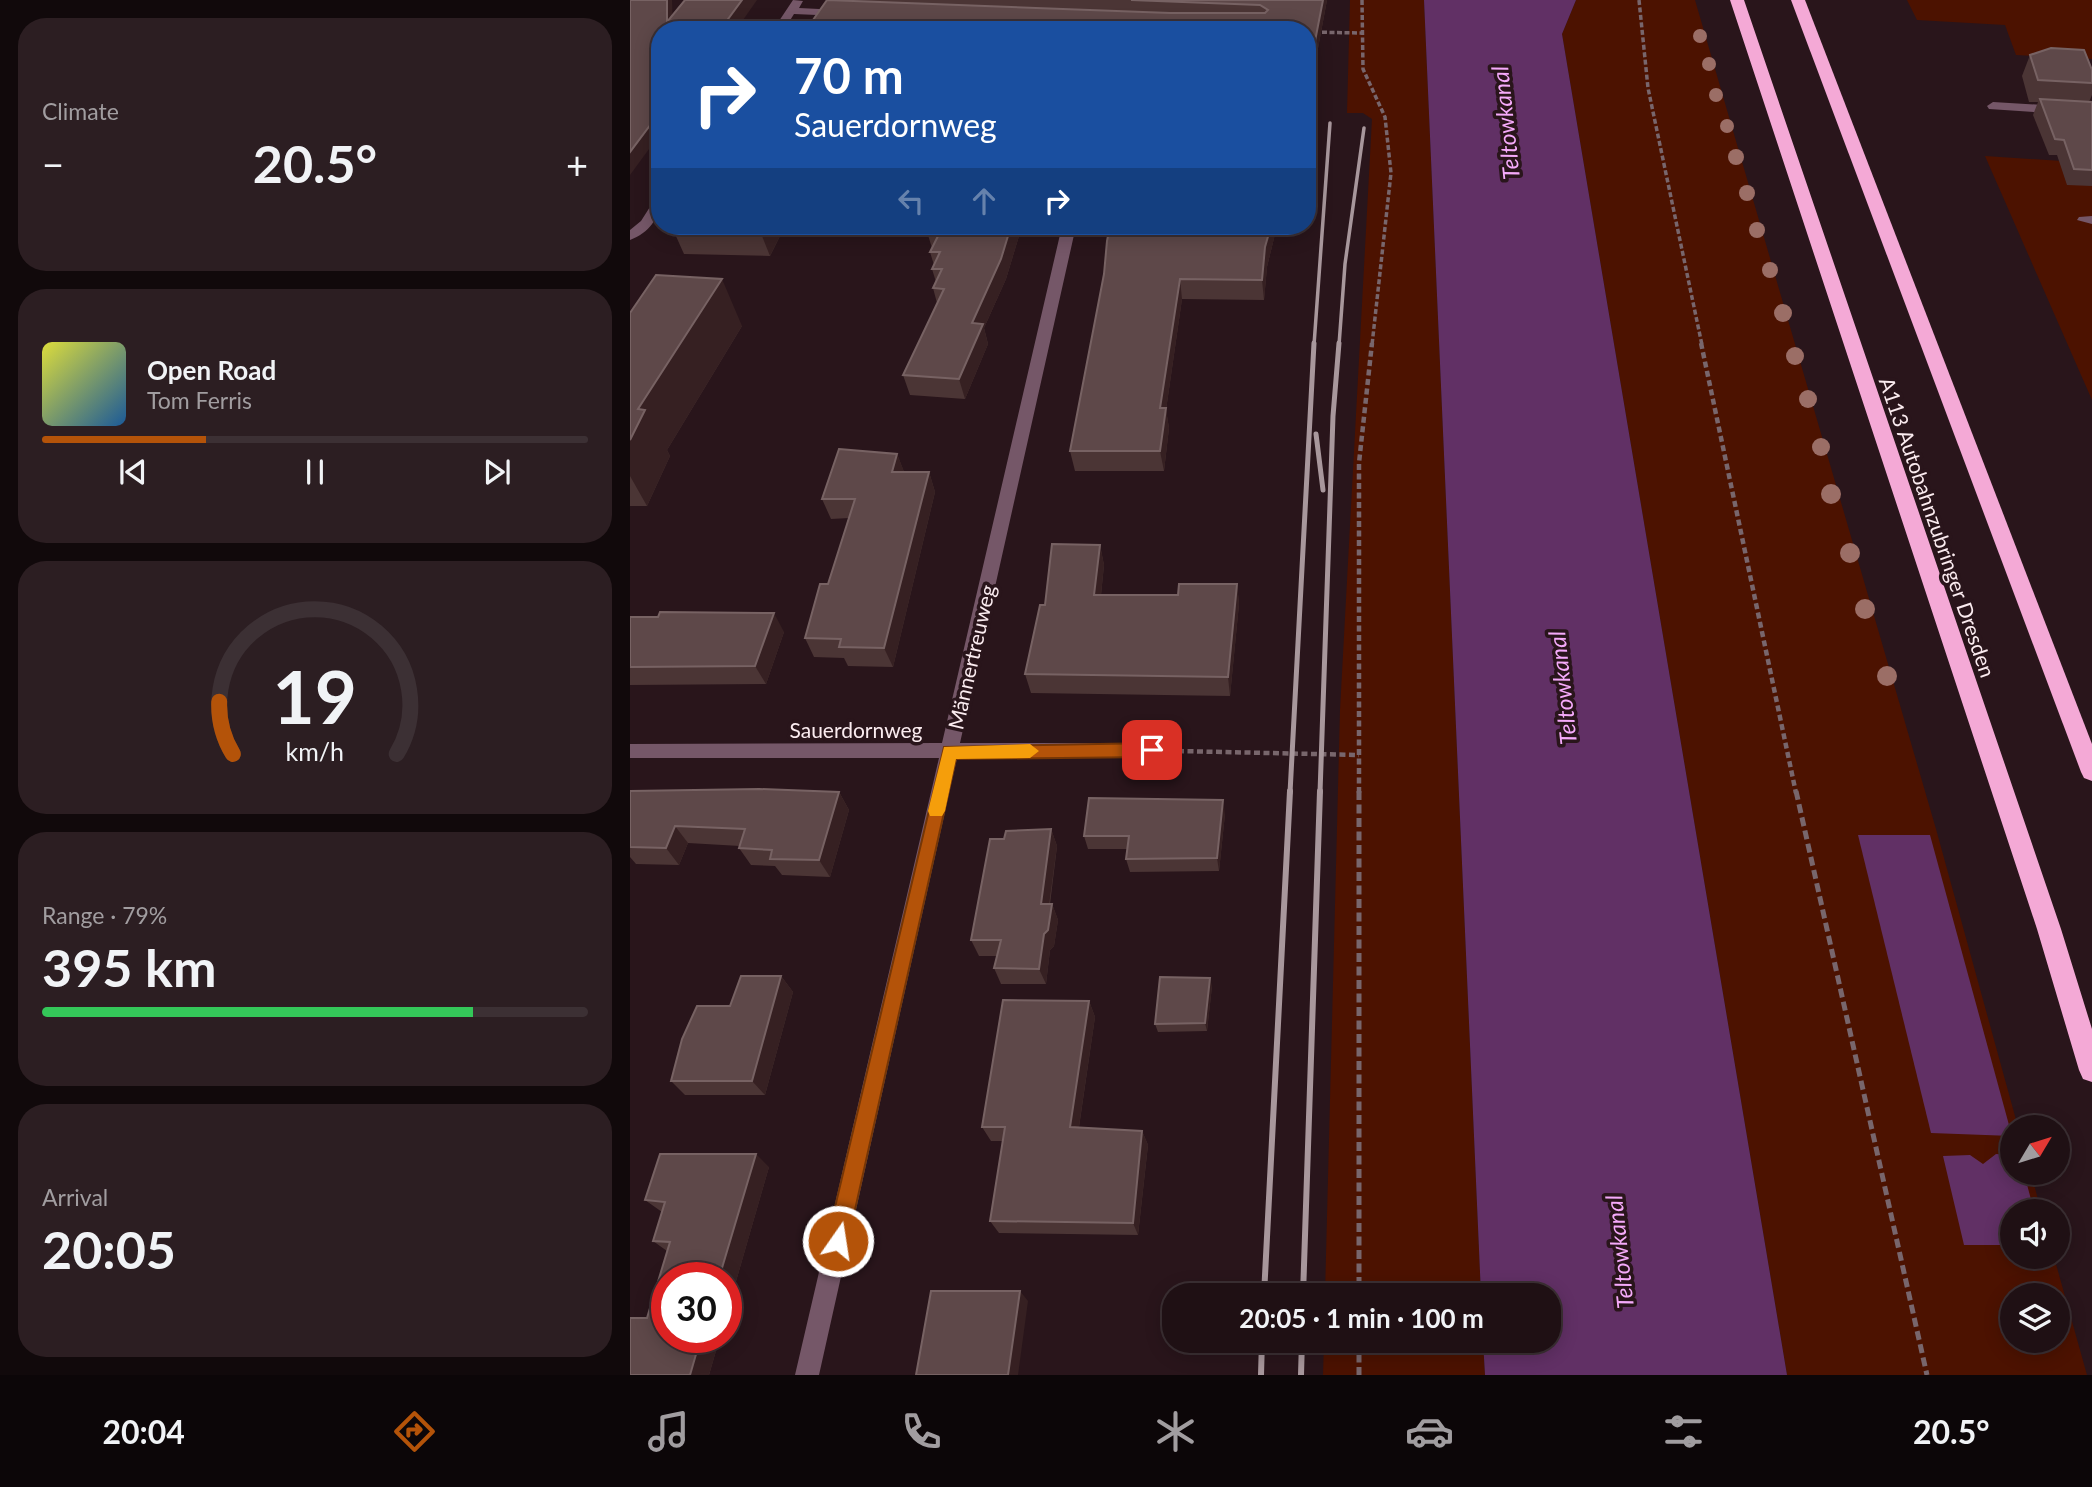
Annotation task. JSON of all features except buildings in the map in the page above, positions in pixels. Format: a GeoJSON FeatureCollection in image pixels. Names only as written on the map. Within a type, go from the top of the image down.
{"type":"FeatureCollection","features":[{"type":"Feature","properties":{"kind":"highway","name":"A113 Autobahnzubringer Dresden"},"geometry":{"type":"LineString","coordinates":[[1737,0],[2040,902],[2092,1070]]}},
{"type":"Feature","properties":{"kind":"highway"},"geometry":{"type":"LineString","coordinates":[[1798,0],[2092,772]]}},
{"type":"Feature","properties":{"kind":"street"},"geometry":{"type":"LineString","coordinates":[[784,21],[795,5],[851,13]]}},
{"type":"Feature","properties":{"kind":"street"},"geometry":{"type":"LineString","coordinates":[[1993,106],[2092,112]]}},
{"type":"Feature","properties":{"kind":"street"},"geometry":{"type":"LineString","coordinates":[[630,236],[646,224],[651,216]]}},
{"type":"Feature","properties":{"kind":"street","name":"Männertreuweg"},"geometry":{"type":"LineString","coordinates":[[807,1375],[1067,235]]}},
{"type":"Feature","properties":{"kind":"street","name":"Sauerdornweg"},"geometry":{"type":"LineString","coordinates":[[630,751],[1152,750]]}},
{"type":"Feature","properties":{"kind":"path"},"geometry":{"type":"LineString","coordinates":[[1359,1283],[1359,463],[1391,173],[1385,117],[1363,69],[1362,0]]}},
{"type":"Feature","properties":{"kind":"path"},"geometry":{"type":"LineString","coordinates":[[1639,0],[1648,88],[1784,738],[1927,1375]]}},
{"type":"Feature","properties":{"kind":"path"},"geometry":{"type":"LineString","coordinates":[[1316,32],[1362,33]]}},
{"type":"Feature","properties":{"kind":"path"},"geometry":{"type":"LineString","coordinates":[[1152,750],[1359,755]]}},
{"type":"Feature","properties":{"kind":"path"},"geometry":{"type":"LineString","coordinates":[[1359,1353],[1359,1375]]}},
{"type":"Feature","properties":{"kind":"shaded area"},"geometry":{"type":"Polygon","coordinates":[[[1350,0],[1424,0],[1480,1283],[1325,1283],[1340,710],[1372,119],[1363,113],[1347,113],[1350,0]]]}},
{"type":"Feature","properties":{"kind":"shaded area"},"geometry":{"type":"Polygon","coordinates":[[[1576,0],[1695,0],[1936,829],[2015,1115],[2000,1115],[2000,1185],[2034,1185],[2038,1199],[2000,1199],[2000,1269],[2057,1269],[2061,1283],[2000,1283],[2000,1353],[2070,1353],[2070,1314],[2087,1375],[1787,1375],[1562,34],[1576,0]]]}},
{"type":"Feature","properties":{"kind":"shaded area"},"geometry":{"type":"Polygon","coordinates":[[[1907,0],[2092,0],[2092,59],[2016,55],[2005,25],[1917,20],[1907,0]]]}},
{"type":"Feature","properties":{"kind":"shaded area"},"geometry":{"type":"Polygon","coordinates":[[[1985,156],[2092,163],[2092,400],[1985,156]]]}},
{"type":"Feature","properties":{"kind":"shaded area"},"geometry":{"type":"Polygon","coordinates":[[[1324,1353],[1484,1353],[1485,1375],[1323,1375],[1324,1353]]]}},
{"type":"Feature","properties":{"kind":"water","name":"Teltowkanal"},"geometry":{"type":"Polygon","coordinates":[[[1424,0],[1576,0],[1562,34],[1787,1375],[1485,1375],[1484,1353],[1561,1353],[1561,1283],[1480,1283],[1424,0]]]}},
{"type":"Feature","properties":{"kind":"water"},"geometry":{"type":"Polygon","coordinates":[[[1858,835],[1930,835],[2006,1115],[2000,1115],[2000,1136],[1931,1133],[1858,835]]]}},
{"type":"Feature","properties":{"kind":"water"},"geometry":{"type":"Polygon","coordinates":[[[1996,1154],[2000,1154],[2000,1185],[2027,1185],[2031,1199],[2000,1199],[2000,1245],[1964,1245],[1943,1156],[1970,1155],[1983,1164],[1996,1154]]]}},
{"type":"Feature","properties":{"kind":"railway"},"geometry":{"type":"LineString","coordinates":[[1314,345],[1330,123]]}},
{"type":"Feature","properties":{"kind":"railway"},"geometry":{"type":"LineString","coordinates":[[1339,345],[1345,264],[1364,128]]}},
{"type":"Feature","properties":{"kind":"railway"},"geometry":{"type":"LineString","coordinates":[[1290,793],[1314,343]]}},
{"type":"Feature","properties":{"kind":"railway"},"geometry":{"type":"LineString","coordinates":[[1320,793],[1333,416],[1339,343]]}},
{"type":"Feature","properties":{"kind":"railway"},"geometry":{"type":"LineString","coordinates":[[1316,434],[1323,490]]}},
{"type":"Feature","properties":{"kind":"railway"},"geometry":{"type":"LineString","coordinates":[[1265,1283],[1290,791]]}},
{"type":"Feature","properties":{"kind":"railway"},"geometry":{"type":"LineString","coordinates":[[1303,1283],[1320,791]]}},
{"type":"Feature","properties":{"kind":"railway"},"geometry":{"type":"LineString","coordinates":[[1261,1375],[1262,1353]]}},
{"type":"Feature","properties":{"kind":"railway"},"geometry":{"type":"LineString","coordinates":[[1301,1375],[1302,1353]]}},
{"type":"Feature","properties":{"kind":"slow traffic"},"geometry":{"type":"LineString","coordinates":[[936,811],[950,752],[1030,751]]}},
{"type":"Feature","properties":{"kind":"route"},"geometry":{"type":"LineString","coordinates":[[838,1241],[950,752],[1152,750]]}}]}
